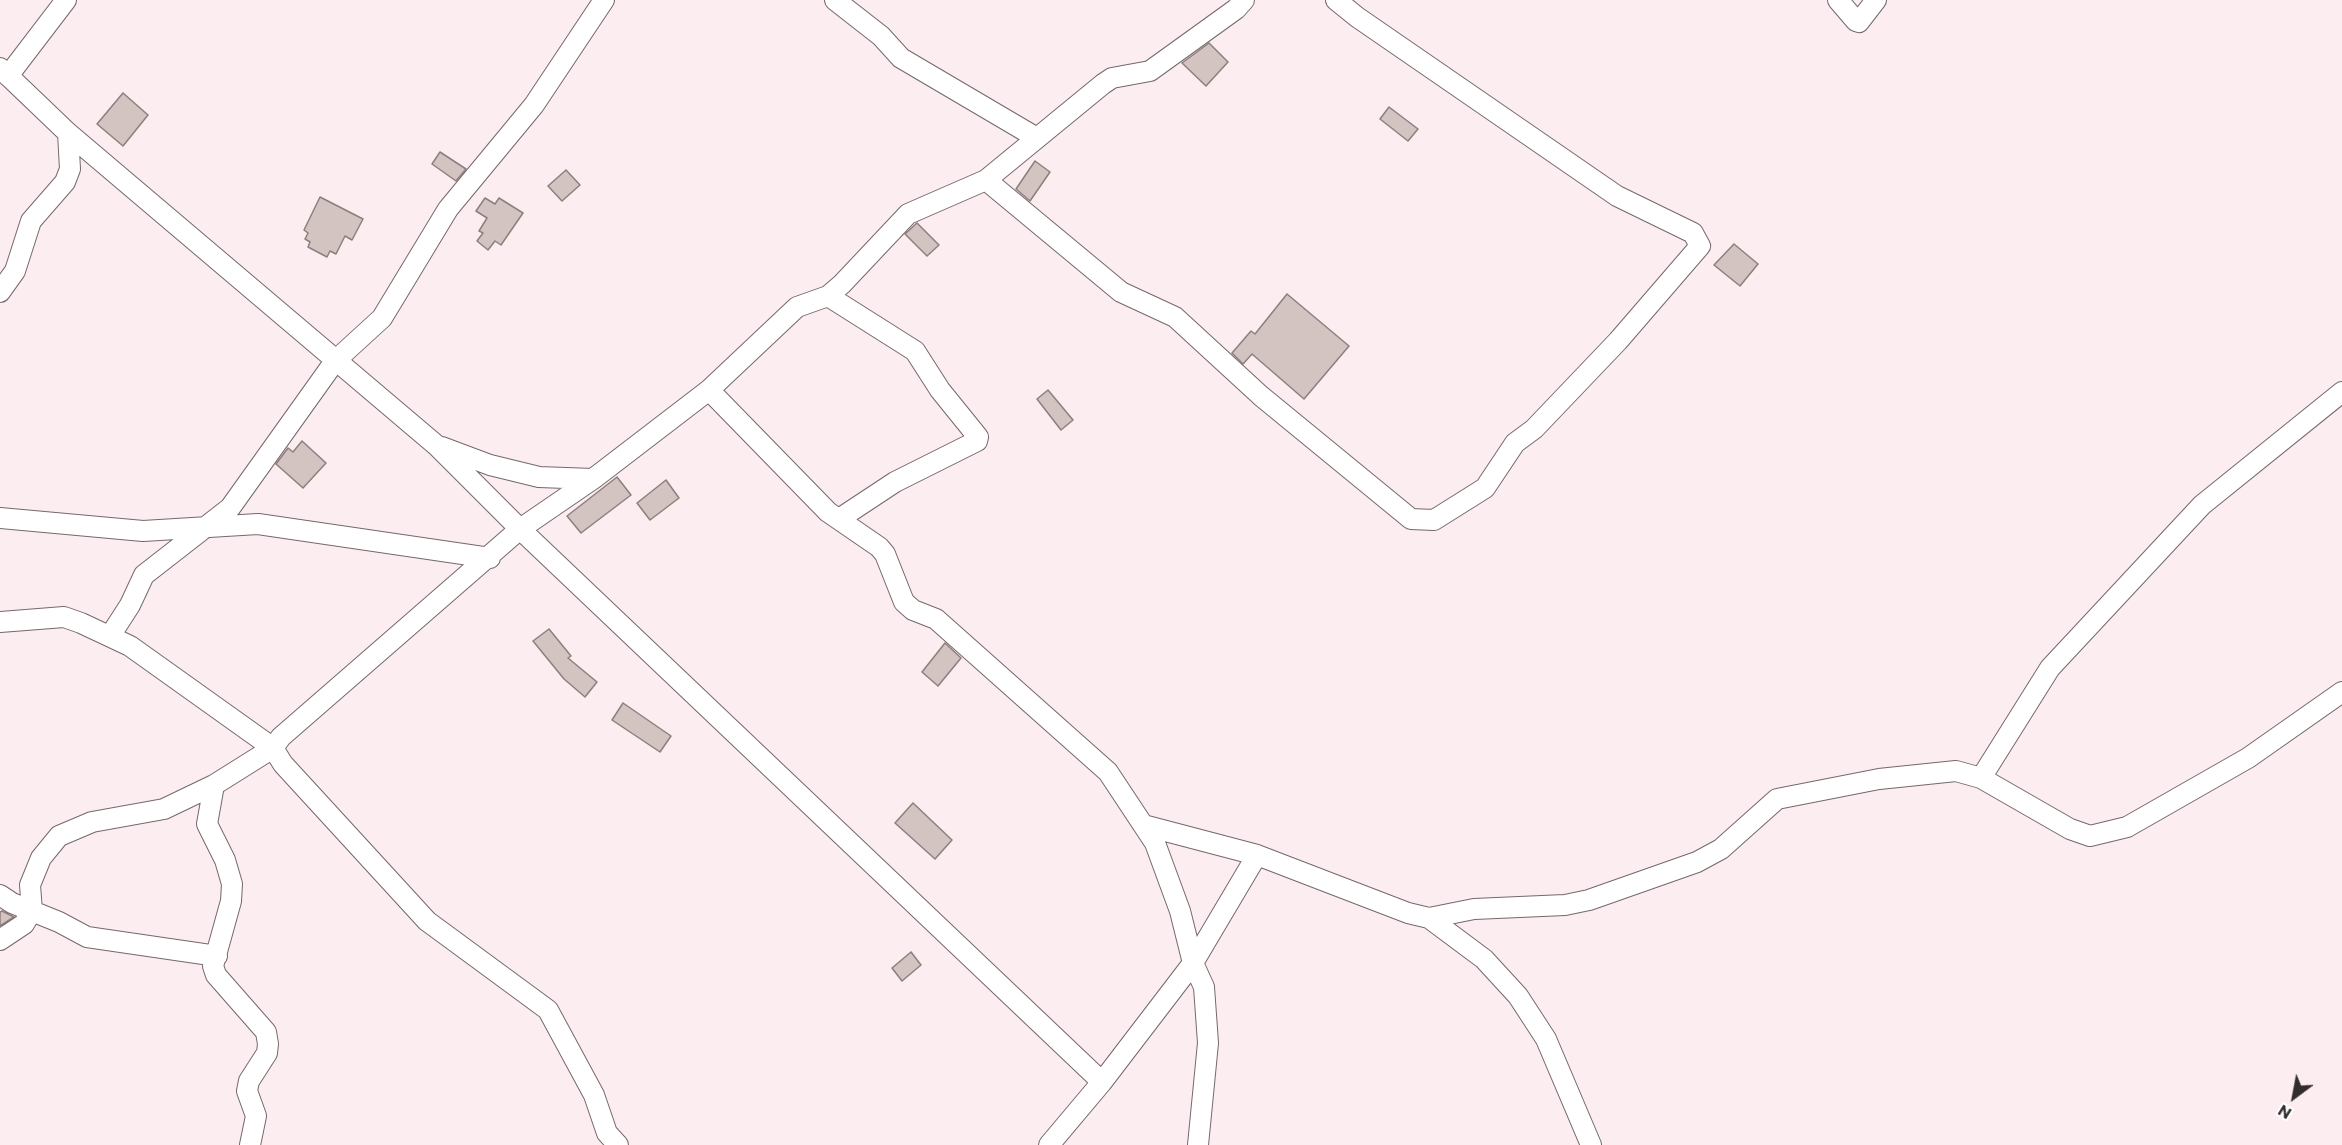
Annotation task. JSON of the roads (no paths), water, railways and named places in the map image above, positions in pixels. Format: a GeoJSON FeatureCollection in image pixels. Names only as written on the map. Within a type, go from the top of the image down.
{"type":"FeatureCollection","features":[{"type":"Feature","properties":{"kind":"street"},"geometry":{"type":"LineString","coordinates":[[66,0],[4,72],[69,133],[335,361],[436,444],[520,529],[1102,1082]]}},
{"type":"Feature","properties":{"kind":"street"},"geometry":{"type":"LineString","coordinates":[[110,636],[130,605],[144,575],[237,499],[335,361],[382,318],[438,224],[534,105],[604,0]]}},
{"type":"Feature","properties":{"kind":"street"},"geometry":{"type":"LineString","coordinates":[[835,0],[881,36],[902,58],[1036,138]]}},
{"type":"Feature","properties":{"kind":"street"},"geometry":{"type":"LineString","coordinates":[[0,940],[24,924],[32,911],[30,885],[40,858],[59,836],[92,822],[164,808],[214,785],[273,748],[281,737],[490,558],[520,529],[593,479],[709,390],[797,308],[828,296],[849,278],[908,214],[986,180],[1103,84],[1112,78],[1150,71],[1236,9],[1244,0]]}},
{"type":"Feature","properties":{"kind":"street"},"geometry":{"type":"LineString","coordinates":[[986,180],[1121,291],[1175,316],[1261,396],[1411,519],[1434,520],[1485,488],[1515,443],[1534,429],[1618,341],[1700,246],[1693,232],[1633,206],[1617,196],[1357,17],[1336,0]]}},
{"type":"Feature","properties":{"kind":"street"},"geometry":{"type":"LineString","coordinates":[[1838,0],[1859,22],[1876,0]]}},
{"type":"Feature","properties":{"kind":"street"},"geometry":{"type":"LineString","coordinates":[[0,292],[15,271],[31,221],[65,182],[70,169],[69,133]]}},
{"type":"Feature","properties":{"kind":"street"},"geometry":{"type":"LineString","coordinates":[[828,296],[915,351],[940,390],[978,437],[977,441],[895,482],[839,519]]}},
{"type":"Feature","properties":{"kind":"street"},"geometry":{"type":"LineString","coordinates":[[709,390],[828,512],[885,554],[904,602],[913,610],[936,619],[1108,772],[1155,843],[1180,911],[1193,963],[1204,987],[1208,1043],[1198,1145]]}},
{"type":"Feature","properties":{"kind":"street"},"geometry":{"type":"LineString","coordinates":[[1981,778],[2050,668],[2202,505],[2342,392]]}},
{"type":"Feature","properties":{"kind":"street"},"geometry":{"type":"LineString","coordinates":[[436,444],[490,465],[539,477],[593,479]]}},
{"type":"Feature","properties":{"kind":"street"},"geometry":{"type":"LineString","coordinates":[[0,518],[126,531],[258,524],[490,558]]}},
{"type":"Feature","properties":{"kind":"street"},"geometry":{"type":"LineString","coordinates":[[0,622],[64,617],[130,645],[149,662],[273,748],[283,764],[427,921],[548,1010],[594,1095],[607,1133],[618,1145]]}},
{"type":"Feature","properties":{"kind":"street"},"geometry":{"type":"LineString","coordinates":[[1429,918],[1474,909],[1565,905],[1589,900],[1698,862],[1721,849],[1777,799],[1890,778],[1956,771],[1981,778],[2070,829],[2090,836],[2127,827],[2248,758],[2342,692]]}},
{"type":"Feature","properties":{"kind":"street"},"geometry":{"type":"LineString","coordinates":[[214,785],[207,824],[225,860],[232,884],[231,901],[213,966],[216,975],[266,1032],[267,1053],[249,1081],[247,1091],[256,1116],[250,1145]]}},
{"type":"Feature","properties":{"kind":"street"},"geometry":{"type":"LineString","coordinates":[[1143,825],[1257,855],[1408,913],[1429,918],[1484,959],[1518,996],[1546,1039],[1591,1145]]}},
{"type":"Feature","properties":{"kind":"street"},"geometry":{"type":"LineString","coordinates":[[1049,1145],[1102,1082],[1193,963],[1257,855]]}},
{"type":"Feature","properties":{"kind":"street"},"geometry":{"type":"LineString","coordinates":[[0,895],[87,937],[217,956]]}}]}
